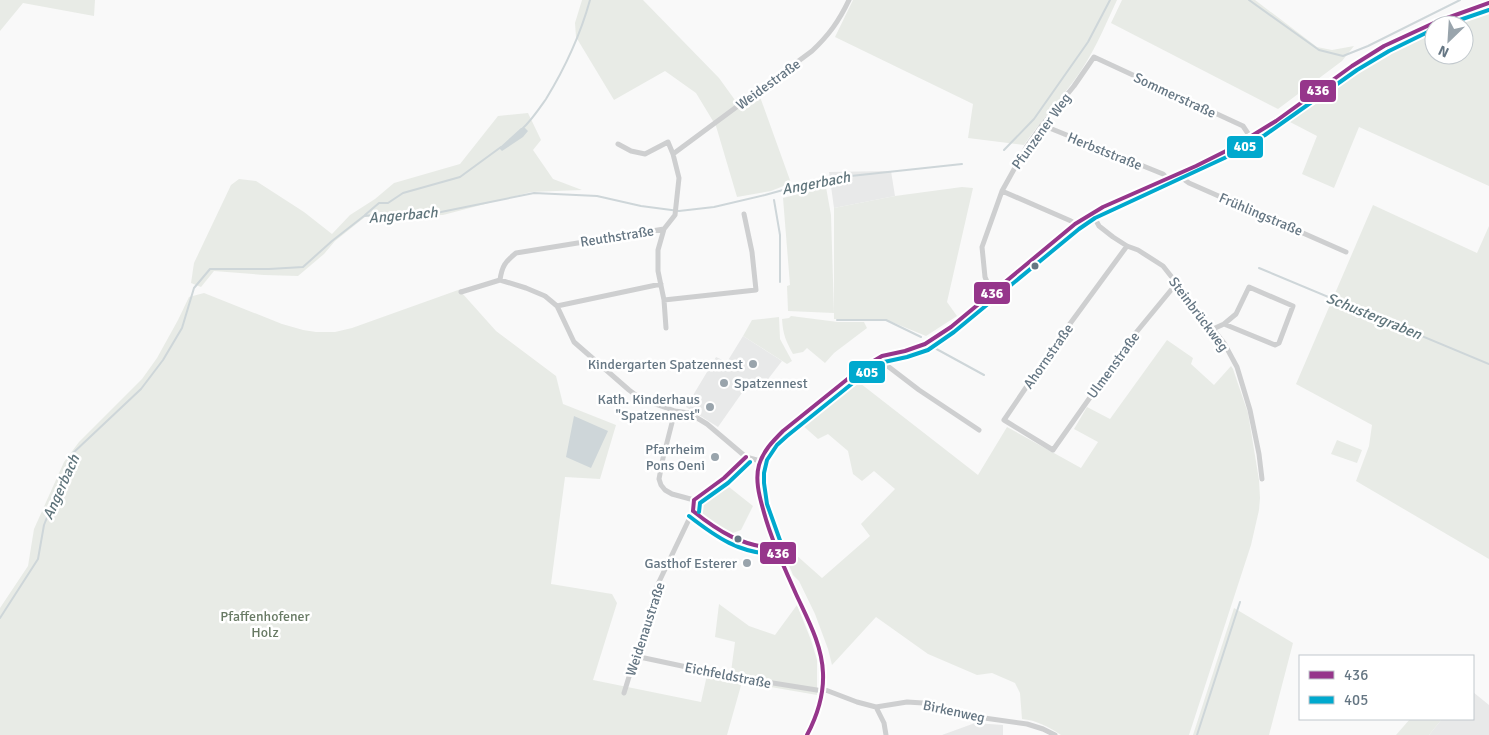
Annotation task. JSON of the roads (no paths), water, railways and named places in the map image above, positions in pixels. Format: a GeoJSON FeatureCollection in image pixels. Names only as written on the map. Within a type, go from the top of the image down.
{"type":"FeatureCollection","features":[{"type":"Feature","properties":{"kind":"street","name":"Weidestraße"},"geometry":{"type":"LineString","coordinates":[[673,154],[812,51],[836,25],[849,0]]}},
{"type":"Feature","properties":{"kind":"street"},"geometry":{"type":"LineString","coordinates":[[807,735],[816,717],[823,690],[823,673],[816,640],[776,548],[758,490],[760,461],[772,442],[860,369],[882,356],[904,352],[925,344],[951,328],[1074,224],[1092,213],[1251,138],[1352,66],[1404,36],[1458,12],[1489,3]]}},
{"type":"Feature","properties":{"kind":"street","name":"Sommerstraße"},"geometry":{"type":"LineString","coordinates":[[1094,57],[1243,126],[1251,138]]}},
{"type":"Feature","properties":{"kind":"street","name":"Pfunzener Weg"},"geometry":{"type":"LineString","coordinates":[[992,294],[985,276],[982,247],[1002,191],[1027,146],[1094,57]]}},
{"type":"Feature","properties":{"kind":"street","name":"Herbststraße"},"geometry":{"type":"LineString","coordinates":[[1042,125],[1164,174],[1167,178]]}},
{"type":"Feature","properties":{"kind":"street"},"geometry":{"type":"LineString","coordinates":[[618,144],[644,154],[668,142],[673,154]]}},
{"type":"Feature","properties":{"kind":"street","name":"Reuthstraße"},"geometry":{"type":"LineString","coordinates":[[500,280],[505,263],[516,253],[664,229],[675,215],[679,178],[673,154]]}},
{"type":"Feature","properties":{"kind":"street","name":"Frühlingstraße"},"geometry":{"type":"LineString","coordinates":[[1178,174],[1190,183],[1346,252]]}},
{"type":"Feature","properties":{"kind":"street"},"geometry":{"type":"LineString","coordinates":[[1002,191],[1072,221],[1074,224]]}},
{"type":"Feature","properties":{"kind":"street","name":"Steinbrückweg"},"geometry":{"type":"LineString","coordinates":[[1092,213],[1099,226],[1113,238],[1138,250],[1163,266],[1224,343],[1240,375],[1250,410],[1262,480]]}},
{"type":"Feature","properties":{"kind":"street"},"geometry":{"type":"LineString","coordinates":[[664,300],[756,290],[752,252],[744,214]]}},
{"type":"Feature","properties":{"kind":"street"},"geometry":{"type":"LineString","coordinates":[[664,229],[658,250],[658,271],[664,300],[666,328]]}},
{"type":"Feature","properties":{"kind":"street","name":"Ahornstraße"},"geometry":{"type":"LineString","coordinates":[[1053,450],[1004,420],[1060,336],[1127,246]]}},
{"type":"Feature","properties":{"kind":"street"},"geometry":{"type":"LineString","coordinates":[[460,292],[500,280],[545,296],[557,306],[574,342],[629,390],[641,399],[675,411],[689,413],[707,424],[746,457],[760,461]]}},
{"type":"Feature","properties":{"kind":"street"},"geometry":{"type":"LineString","coordinates":[[557,306],[661,284]]}},
{"type":"Feature","properties":{"kind":"street","name":"Ulmenstraße"},"geometry":{"type":"LineString","coordinates":[[1053,450],[1134,335],[1176,284]]}},
{"type":"Feature","properties":{"kind":"street"},"geometry":{"type":"LineString","coordinates":[[1213,329],[1224,324],[1236,314],[1249,287],[1293,306],[1279,343],[1275,345],[1224,324]]}},
{"type":"Feature","properties":{"kind":"street"},"geometry":{"type":"LineString","coordinates":[[882,356],[885,364],[919,390],[979,430]]}},
{"type":"Feature","properties":{"kind":"street"},"geometry":{"type":"LineString","coordinates":[[675,411],[659,480],[665,490],[694,500]]}},
{"type":"Feature","properties":{"kind":"street"},"geometry":{"type":"LineString","coordinates":[[746,457],[724,478],[694,500],[693,511],[716,529],[738,541],[757,548],[776,548]]}},
{"type":"Feature","properties":{"kind":"street","name":"Weidenaustraße"},"geometry":{"type":"LineString","coordinates":[[624,692],[657,586],[693,511]]}},
{"type":"Feature","properties":{"kind":"street","name":"Eichfeldstraße"},"geometry":{"type":"LineString","coordinates":[[635,656],[729,676],[823,690]]}},
{"type":"Feature","properties":{"kind":"street","name":"Birkenweg"},"geometry":{"type":"LineString","coordinates":[[823,690],[876,707],[907,702],[923,703],[963,715],[1026,724],[1055,735]]}},
{"type":"Feature","properties":{"kind":"street"},"geometry":{"type":"LineString","coordinates":[[876,707],[884,723],[886,735]]}},
{"type":"Feature","properties":{"kind":"waterway"},"geometry":{"type":"LineString","coordinates":[[522,129],[541,107],[559,76],[577,39],[590,0]]}},
{"type":"Feature","properties":{"kind":"waterway","name":"Angerbach"},"geometry":{"type":"LineString","coordinates":[[1004,150],[1034,119],[1088,42],[1110,0]]}},
{"type":"Feature","properties":{"kind":"waterway","name":"Angerbach"},"geometry":{"type":"LineString","coordinates":[[1249,0],[1319,50],[1343,56],[1368,46],[1460,0]]}},
{"type":"Feature","properties":{"kind":"waterway"},"geometry":{"type":"LineString","coordinates":[[365,215],[379,203],[388,203],[403,193],[460,177],[501,147]]}},
{"type":"Feature","properties":{"kind":"waterway","name":"Angerbach"},"geometry":{"type":"LineString","coordinates":[[0,618],[38,559],[44,525],[73,453],[141,389],[163,360],[182,328],[194,288],[210,269],[303,267],[364,216],[393,213],[436,213],[534,193],[597,196],[641,206],[679,211],[714,207],[823,179],[962,164]]}},
{"type":"Feature","properties":{"kind":"waterway"},"geometry":{"type":"LineString","coordinates":[[774,200],[780,235],[780,282]]}},
{"type":"Feature","properties":{"kind":"waterway","name":"Schustergraben"},"geometry":{"type":"LineString","coordinates":[[1259,268],[1489,364]]}},
{"type":"Feature","properties":{"kind":"waterway"},"geometry":{"type":"LineString","coordinates":[[837,320],[886,320],[921,337]]}},
{"type":"Feature","properties":{"kind":"waterway"},"geometry":{"type":"LineString","coordinates":[[931,346],[984,375]]}},
{"type":"Feature","properties":{"kind":"waterway"},"geometry":{"type":"LineString","coordinates":[[1197,735],[1240,602]]}},
{"type":"Feature","properties":{"kind":"place","name":"Kindergarten Spatzennest"},"geometry":{"type":"Point","coordinates":[753,364]}},
{"type":"Feature","properties":{"kind":"place","name":"Spatzennest"},"geometry":{"type":"Point","coordinates":[724,383]}},
{"type":"Feature","properties":{"kind":"place","name":"Kath. Kinderhaus \"Spatzennest\""},"geometry":{"type":"Point","coordinates":[710,407]}},
{"type":"Feature","properties":{"kind":"place","name":"Pfarrheim Pons Oeni"},"geometry":{"type":"Point","coordinates":[715,457]}},
{"type":"Feature","properties":{"kind":"place","name":"Gasthof Esterer"},"geometry":{"type":"Point","coordinates":[747,563]}},
{"type":"Feature","properties":{"kind":"park label","name":"Pfaffenhofener Holz"},"geometry":{"type":"Point","coordinates":[265,624]}}]}
